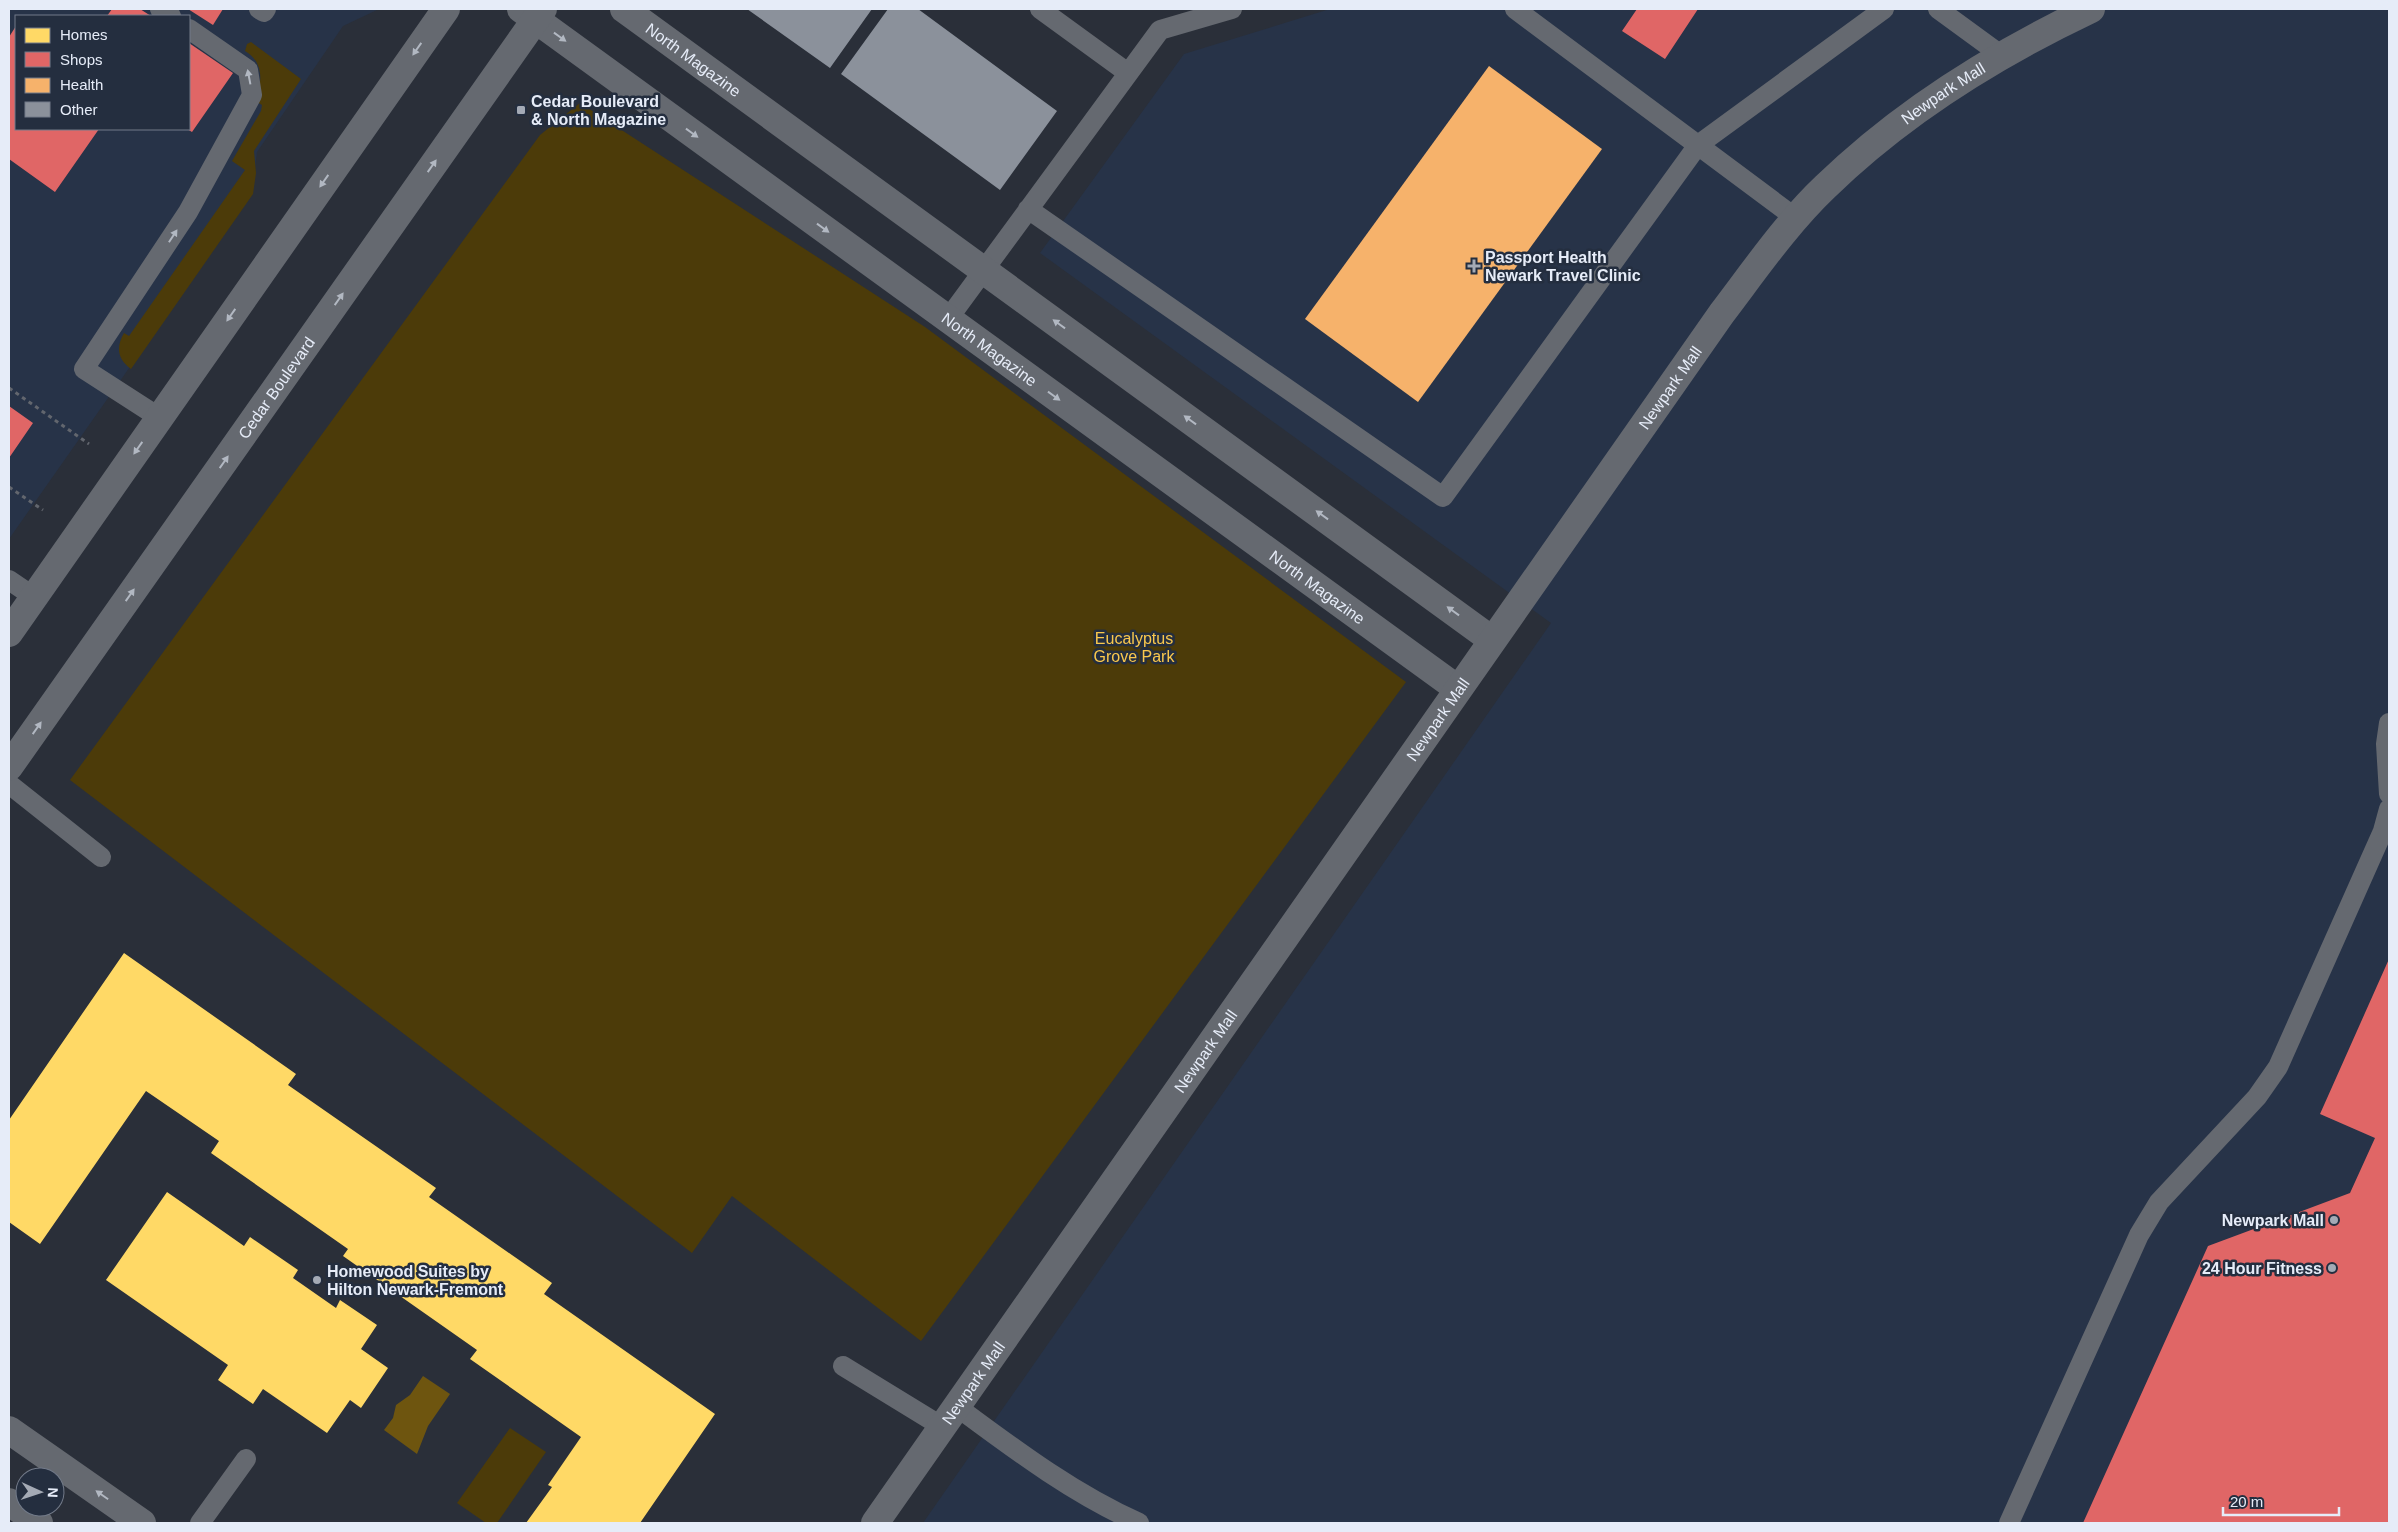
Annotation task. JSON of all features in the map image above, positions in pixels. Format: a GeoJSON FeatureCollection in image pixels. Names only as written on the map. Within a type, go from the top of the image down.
{"type":"FeatureCollection","features":[{"type":"Feature","properties":{"kind":"street"},"geometry":{"type":"LineString","coordinates":[[9,633],[446,9]]}},
{"type":"Feature","properties":{"kind":"street","name":"North Magazine"},"geometry":{"type":"LineString","coordinates":[[624,9],[1492,640]]}},
{"type":"Feature","properties":{"kind":"street","name":"Newpark Mall"},"geometry":{"type":"LineString","coordinates":[[875,1523],[1722,313],[1797,219],[1823,188],[1905,117],[2001,54],[2091,9]]}},
{"type":"Feature","properties":{"kind":"street","name":"North Magazine"},"geometry":{"type":"LineString","coordinates":[[533,12],[948,319],[1458,689]]}},
{"type":"Feature","properties":{"kind":"street","name":"Cedar Boulevard"},"geometry":{"type":"LineString","coordinates":[[9,767],[533,12]]}},
{"type":"Feature","properties":{"kind":"street"},"geometry":{"type":"LineString","coordinates":[[9,1430],[142,1523]]}},
{"type":"Feature","properties":{"kind":"street"},"geometry":{"type":"LineString","coordinates":[[9,1502],[39,1523]]}},
{"type":"Feature","properties":{"kind":"lane"},"geometry":{"type":"LineString","coordinates":[[259,9],[264,12],[266,9]]}},
{"type":"Feature","properties":{"kind":"lane"},"geometry":{"type":"LineString","coordinates":[[1040,9],[1128,73]]}},
{"type":"Feature","properties":{"kind":"lane"},"geometry":{"type":"LineString","coordinates":[[948,319],[1160,30],[1232,9]]}},
{"type":"Feature","properties":{"kind":"lane"},"geometry":{"type":"LineString","coordinates":[[1515,9],[1797,219]]}},
{"type":"Feature","properties":{"kind":"lane"},"geometry":{"type":"LineString","coordinates":[[1028,209],[1443,497],[1698,145],[1884,9]]}},
{"type":"Feature","properties":{"kind":"lane"},"geometry":{"type":"LineString","coordinates":[[1938,9],[2001,54]]}},
{"type":"Feature","properties":{"kind":"lane"},"geometry":{"type":"LineString","coordinates":[[160,418],[84,369],[188,212],[252,96],[248,70],[190,29]]}},
{"type":"Feature","properties":{"kind":"lane"},"geometry":{"type":"LineString","coordinates":[[9,580],[34,597]]}},
{"type":"Feature","properties":{"kind":"lane"},"geometry":{"type":"LineString","coordinates":[[2389,723],[2386,744],[2389,794]]}},
{"type":"Feature","properties":{"kind":"lane"},"geometry":{"type":"LineString","coordinates":[[9,784],[101,857]]}},
{"type":"Feature","properties":{"kind":"lane"},"geometry":{"type":"LineString","coordinates":[[2009,1523],[2139,1235],[2149,1217],[2159,1202],[2257,1096],[2278,1067],[2384,831],[2389,809]]}},
{"type":"Feature","properties":{"kind":"lane"},"geometry":{"type":"LineString","coordinates":[[842,1366],[949,1416],[1106,1509],[1138,1523]]}},
{"type":"Feature","properties":{"kind":"lane"},"geometry":{"type":"LineString","coordinates":[[200,1523],[246,1460]]}},
{"type":"Feature","properties":{"kind":"path"},"geometry":{"type":"LineString","coordinates":[[9,388],[89,444]]}},
{"type":"Feature","properties":{"kind":"path"},"geometry":{"type":"LineString","coordinates":[[9,487],[43,510]]}},
{"type":"Feature","properties":{"kind":"shaded area"},"geometry":{"type":"Polygon","coordinates":[[[9,9],[379,9],[343,26],[257,152],[252,193],[9,539],[9,9]]]}},
{"type":"Feature","properties":{"kind":"shaded area"},"geometry":{"type":"Polygon","coordinates":[[[1330,9],[2389,9],[2389,1523],[923,1523],[1551,623],[1040,253],[1184,54],[1330,9]]]}},
{"type":"Feature","properties":{"kind":"shaded area"},"geometry":{"type":"Polygon","coordinates":[[[423,1376],[450,1394],[428,1426],[417,1454],[384,1430],[393,1418],[396,1405],[410,1395],[423,1376]]]}},
{"type":"Feature","properties":{"kind":"green space"},"geometry":{"type":"Polygon","coordinates":[[[251,42],[301,79],[254,151],[256,173],[253,194],[131,369],[123,361],[119,352],[124,333],[129,336],[245,170],[232,161],[261,111],[262,105],[254,100],[260,80],[258,66],[251,55],[245,51],[247,44],[251,42]]]}},
{"type":"Feature","properties":{"kind":"green space","name":"Eucalyptus Grove Park"},"geometry":{"type":"Polygon","coordinates":[[[580,103],[925,327],[1406,682],[921,1341],[732,1196],[692,1253],[70,780],[540,135],[580,103]]]}},
{"type":"Feature","properties":{"kind":"green space"},"geometry":{"type":"Polygon","coordinates":[[[510,1428],[546,1452],[497,1523],[486,1523],[457,1503],[510,1428]]]}},
{"type":"Feature","properties":{"kind":"building: Homes"},"geometry":{"type":"Polygon","coordinates":[[[124,953],[296,1074],[288,1085],[436,1188],[429,1197],[552,1283],[544,1294],[715,1414],[640,1523],[526,1523],[552,1487],[548,1485],[581,1437],[470,1359],[477,1350],[343,1256],[348,1249],[211,1153],[219,1141],[146,1091],[40,1244],[9,1222],[9,1120],[124,953]]]}},
{"type":"Feature","properties":{"kind":"building: Homes"},"geometry":{"type":"Polygon","coordinates":[[[167,1192],[244,1246],[250,1237],[298,1270],[293,1278],[336,1308],[340,1300],[377,1325],[361,1349],[388,1368],[361,1408],[350,1400],[327,1433],[263,1389],[253,1404],[218,1380],[228,1365],[106,1280],[167,1192]]]}},
{"type":"Feature","properties":{"kind":"building: Shops"},"geometry":{"type":"Polygon","coordinates":[[[112,9],[140,9],[149,15],[108,15],[112,9]]]}},
{"type":"Feature","properties":{"kind":"building: Shops"},"geometry":{"type":"Polygon","coordinates":[[[188,9],[223,9],[213,25],[188,9]]]}},
{"type":"Feature","properties":{"kind":"building: Shops"},"geometry":{"type":"Polygon","coordinates":[[[1637,9],[1698,9],[1665,59],[1622,31],[1637,9]]]}},
{"type":"Feature","properties":{"kind":"building: Shops"},"geometry":{"type":"Polygon","coordinates":[[[15,28],[15,130],[98,130],[55,192],[9,159],[9,37],[15,28]]]}},
{"type":"Feature","properties":{"kind":"building: Shops"},"geometry":{"type":"Polygon","coordinates":[[[190,44],[233,73],[192,132],[189,130],[190,44]]]}},
{"type":"Feature","properties":{"kind":"building: Shops"},"geometry":{"type":"Polygon","coordinates":[[[9,406],[33,423],[9,458],[9,406]]]}},
{"type":"Feature","properties":{"kind":"building: Shops","name":"Newpark Mall"},"geometry":{"type":"Polygon","coordinates":[[[2389,959],[2389,1523],[2083,1523],[2208,1246],[2350,1193],[2375,1138],[2320,1114],[2389,959]]]}},
{"type":"Feature","properties":{"kind":"building: Health"},"geometry":{"type":"Polygon","coordinates":[[[1489,66],[1602,149],[1418,402],[1305,319],[1489,66]]]}},
{"type":"Feature","properties":{"kind":"building: Other"},"geometry":{"type":"Polygon","coordinates":[[[747,9],[872,9],[830,68],[747,9]]]}},
{"type":"Feature","properties":{"kind":"building: Other"},"geometry":{"type":"Polygon","coordinates":[[[888,9],[918,9],[1057,111],[1000,190],[841,74],[888,9]]]}},
{"type":"Feature","properties":{"kind":"place","name":"Cedar Boulevard & North Magazine"},"geometry":{"type":"Point","coordinates":[521,110]}},
{"type":"Feature","properties":{"kind":"place","name":"Passport Health Newark Travel Clinic"},"geometry":{"type":"Point","coordinates":[1474,266]}},
{"type":"Feature","properties":{"kind":"place","name":"Newpark Mall"},"geometry":{"type":"Point","coordinates":[2334,1220]}},
{"type":"Feature","properties":{"kind":"place","name":"24 Hour Fitness"},"geometry":{"type":"Point","coordinates":[2332,1268]}},
{"type":"Feature","properties":{"kind":"place","name":"Homewood Suites by Hilton Newark-Fremont"},"geometry":{"type":"Point","coordinates":[317,1280]}}]}
